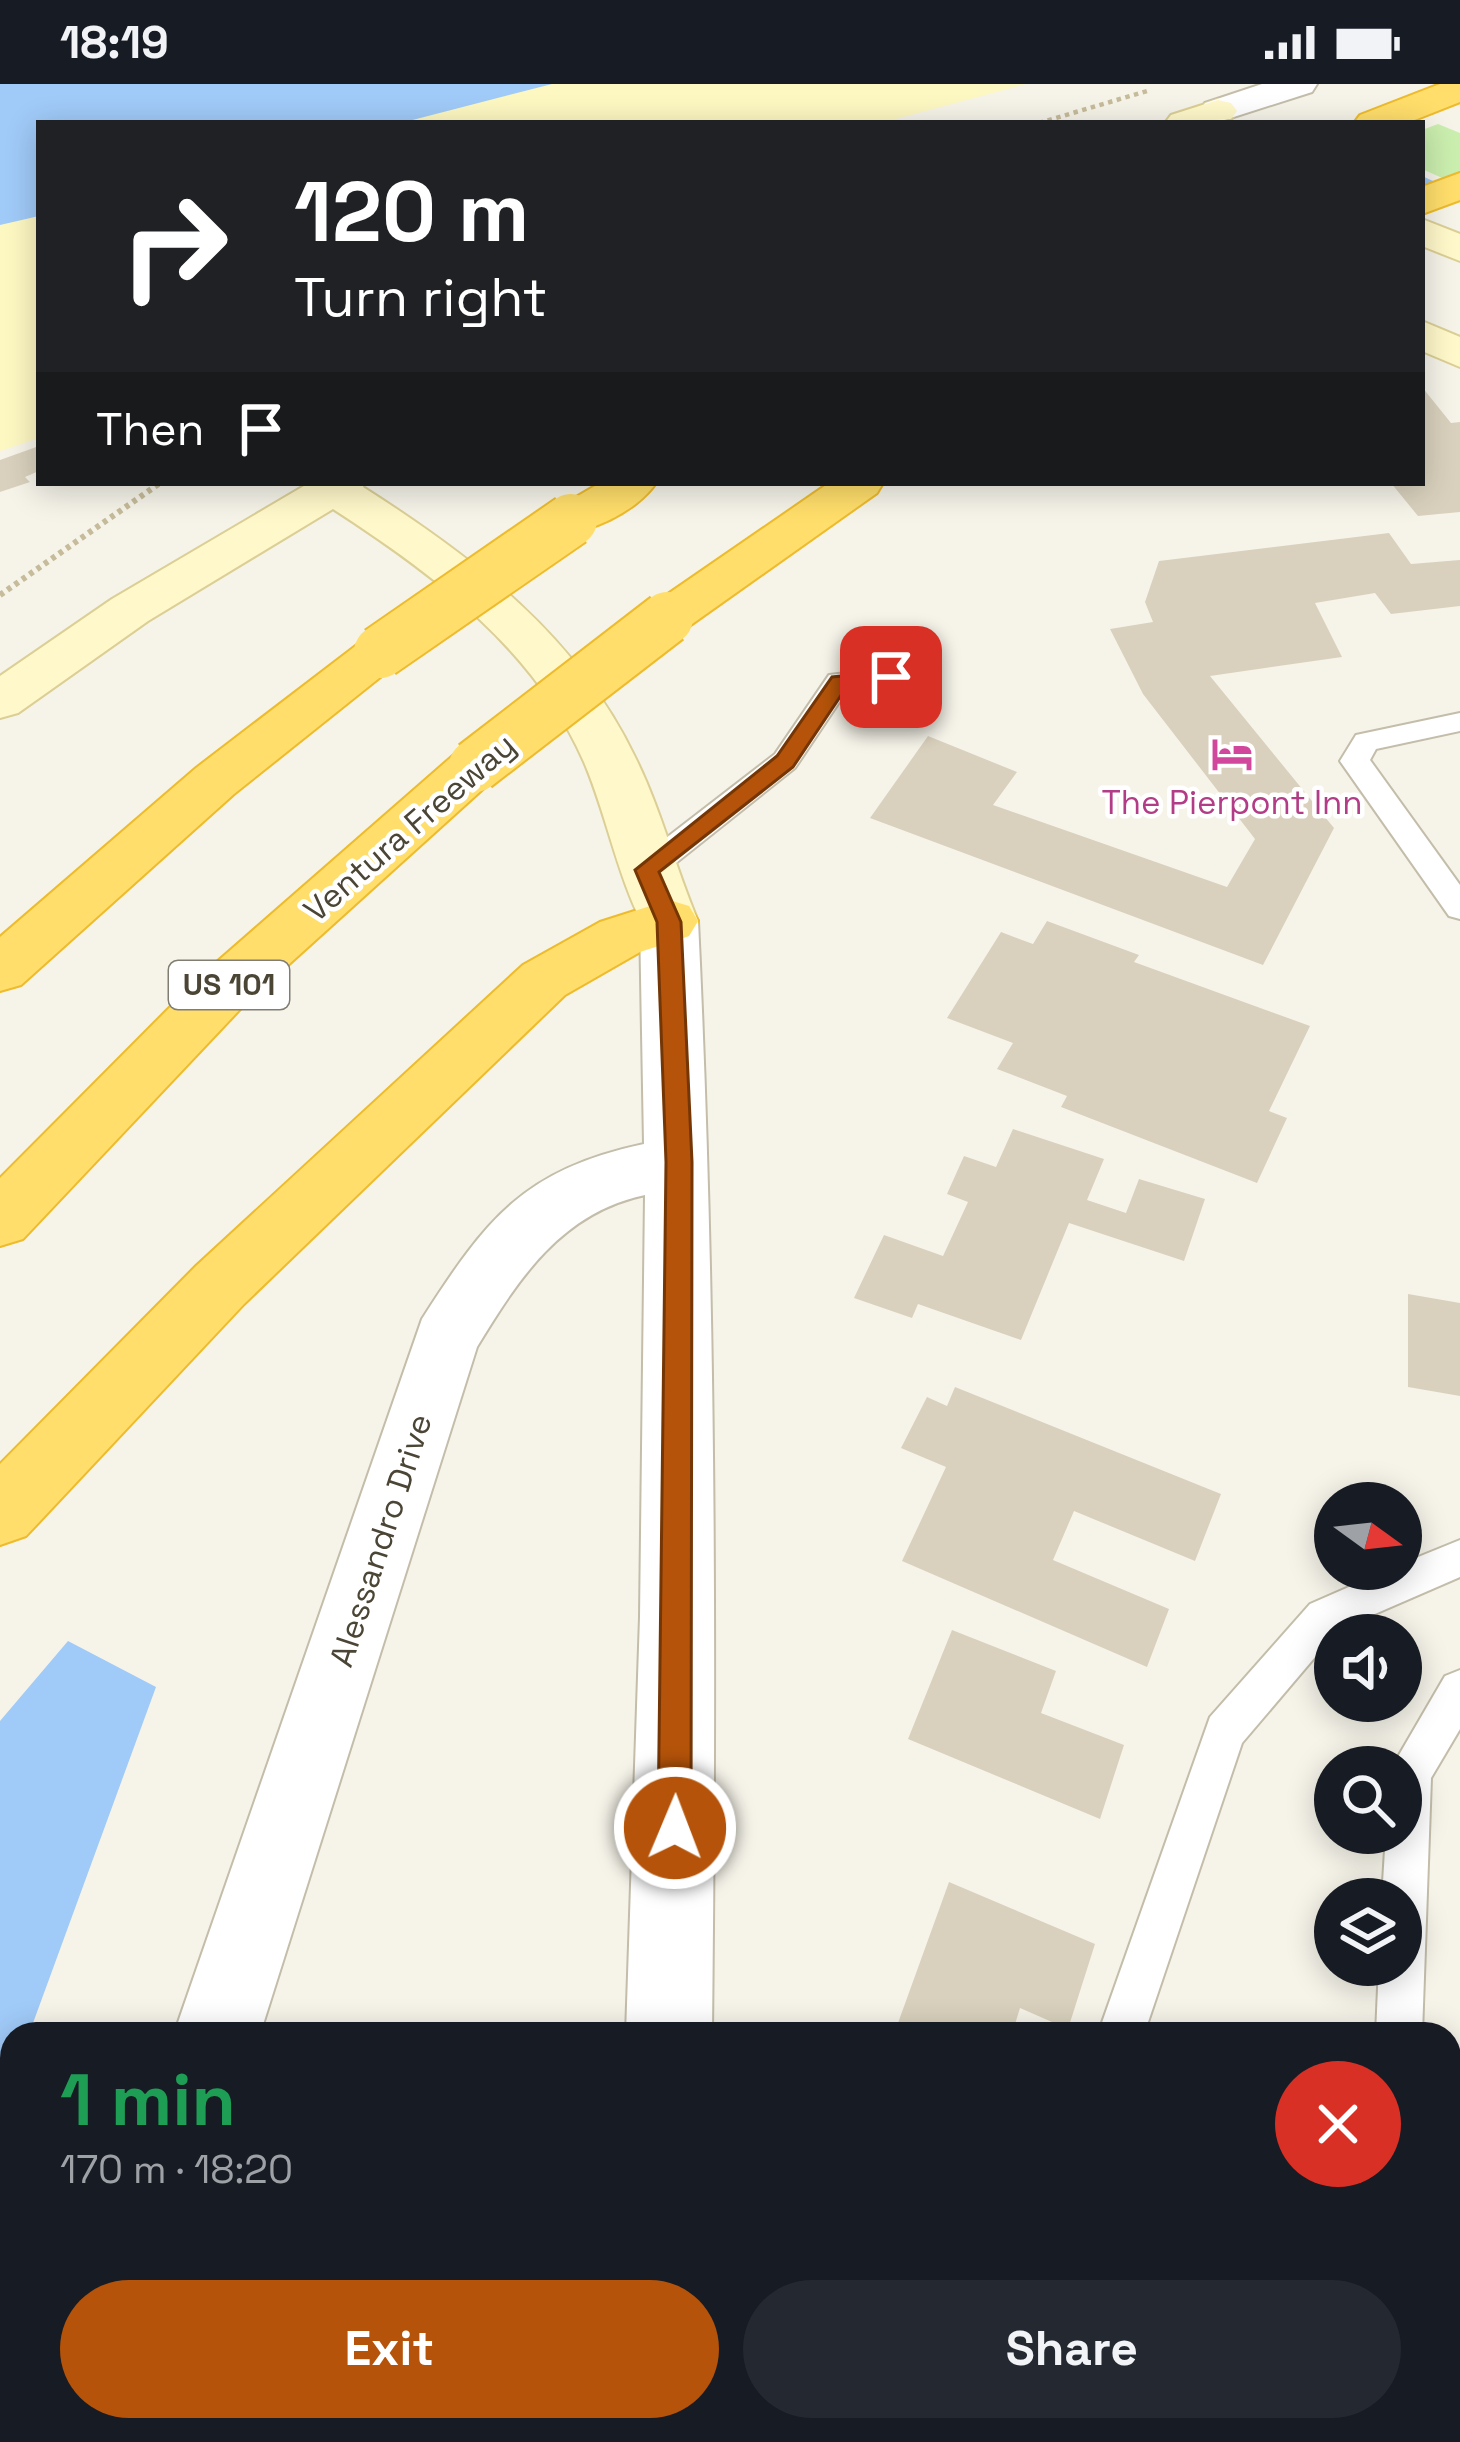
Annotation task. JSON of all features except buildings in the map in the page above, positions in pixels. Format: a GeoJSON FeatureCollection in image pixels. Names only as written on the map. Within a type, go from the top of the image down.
{"type":"FeatureCollection","features":[{"type":"Feature","properties":{"kind":"highway"},"geometry":{"type":"LineString","coordinates":[[1379,120],[1460,89]]}},
{"type":"Feature","properties":{"kind":"highway"},"geometry":{"type":"LineString","coordinates":[[1425,201],[1460,185]]}},
{"type":"Feature","properties":{"kind":"highway"},"geometry":{"type":"LineString","coordinates":[[0,970],[215,782],[380,652],[628,486]]}},
{"type":"Feature","properties":{"kind":"highway","name":"Ventura Freeway"},"geometry":{"type":"LineString","coordinates":[[0,1220],[224,989],[475,766],[667,618],[856,486]]}},
{"type":"Feature","properties":{"kind":"highway"},"geometry":{"type":"LineString","coordinates":[[0,1514],[220,1285],[544,980],[620,937],[658,896]]}},
{"type":"Feature","properties":{"kind":"main road"},"geometry":{"type":"LineString","coordinates":[[1425,232],[1460,249]]}},
{"type":"Feature","properties":{"kind":"main road"},"geometry":{"type":"LineString","coordinates":[[1425,336],[1460,354]]}},
{"type":"Feature","properties":{"kind":"main road"},"geometry":{"type":"LineString","coordinates":[[0,701],[148,599],[331,486]]}},
{"type":"Feature","properties":{"kind":"main road"},"geometry":{"type":"LineString","coordinates":[[334,486],[435,554],[528,634],[597,735],[628,802],[658,896]]}},
{"type":"Feature","properties":{"kind":"street"},"geometry":{"type":"LineString","coordinates":[[1197,120],[1299,84]]}},
{"type":"Feature","properties":{"kind":"street"},"geometry":{"type":"LineString","coordinates":[[658,896],[679,1162],[680,1525],[669,2022]]}},
{"type":"Feature","properties":{"kind":"street","name":"Alessandro Drive"},"geometry":{"type":"LineString","coordinates":[[221,2022],[446,1340],[500,1253],[550,1204],[608,1175],[679,1162]]}},
{"type":"Feature","properties":{"kind":"lane"},"geometry":{"type":"LineString","coordinates":[[658,896],[785,761],[839,682],[891,677]]}},
{"type":"Feature","properties":{"kind":"lane"},"geometry":{"type":"LineString","coordinates":[[1460,722],[1366,742],[1355,761],[1460,908]]}},
{"type":"Feature","properties":{"kind":"lane"},"geometry":{"type":"LineString","coordinates":[[1125,2022],[1225,1731],[1324,1617],[1460,1558]]}},
{"type":"Feature","properties":{"kind":"lane"},"geometry":{"type":"LineString","coordinates":[[1400,2022],[1411,1774],[1460,1690]]}},
{"type":"Feature","properties":{"kind":"path"},"geometry":{"type":"LineString","coordinates":[[1050,120],[1149,91]]}},
{"type":"Feature","properties":{"kind":"path"},"geometry":{"type":"LineString","coordinates":[[0,595],[156,486]]}},
{"type":"Feature","properties":{"kind":"green space"},"geometry":{"type":"Polygon","coordinates":[[[1438,124],[1460,133],[1460,186],[1425,170],[1425,129],[1438,124]]]}},
{"type":"Feature","properties":{"kind":"sand"},"geometry":{"type":"Polygon","coordinates":[[[184,84],[1026,84],[892,120],[36,120],[36,439],[0,451],[0,124],[184,84]]]}},
{"type":"Feature","properties":{"kind":"water"},"geometry":{"type":"Polygon","coordinates":[[[0,84],[552,84],[413,120],[36,120],[36,217],[0,225],[0,84]]]}},
{"type":"Feature","properties":{"kind":"water"},"geometry":{"type":"Polygon","coordinates":[[[68,1641],[156,1687],[33,2022],[0,2022],[0,1721],[68,1641]]]}},
{"type":"Feature","properties":{"kind":"waterway"},"geometry":{"type":"LineString","coordinates":[[1425,180],[1460,197]]}},
{"type":"Feature","properties":{"kind":"place","name":"The Pierpont Inn"},"geometry":{"type":"Point","coordinates":[1232,754]}},
{"type":"Feature","properties":{"kind":"route"},"geometry":{"type":"LineString","coordinates":[[675,1828],[679,1162],[669,922],[646,870],[785,761],[839,682],[891,677]]}}]}
